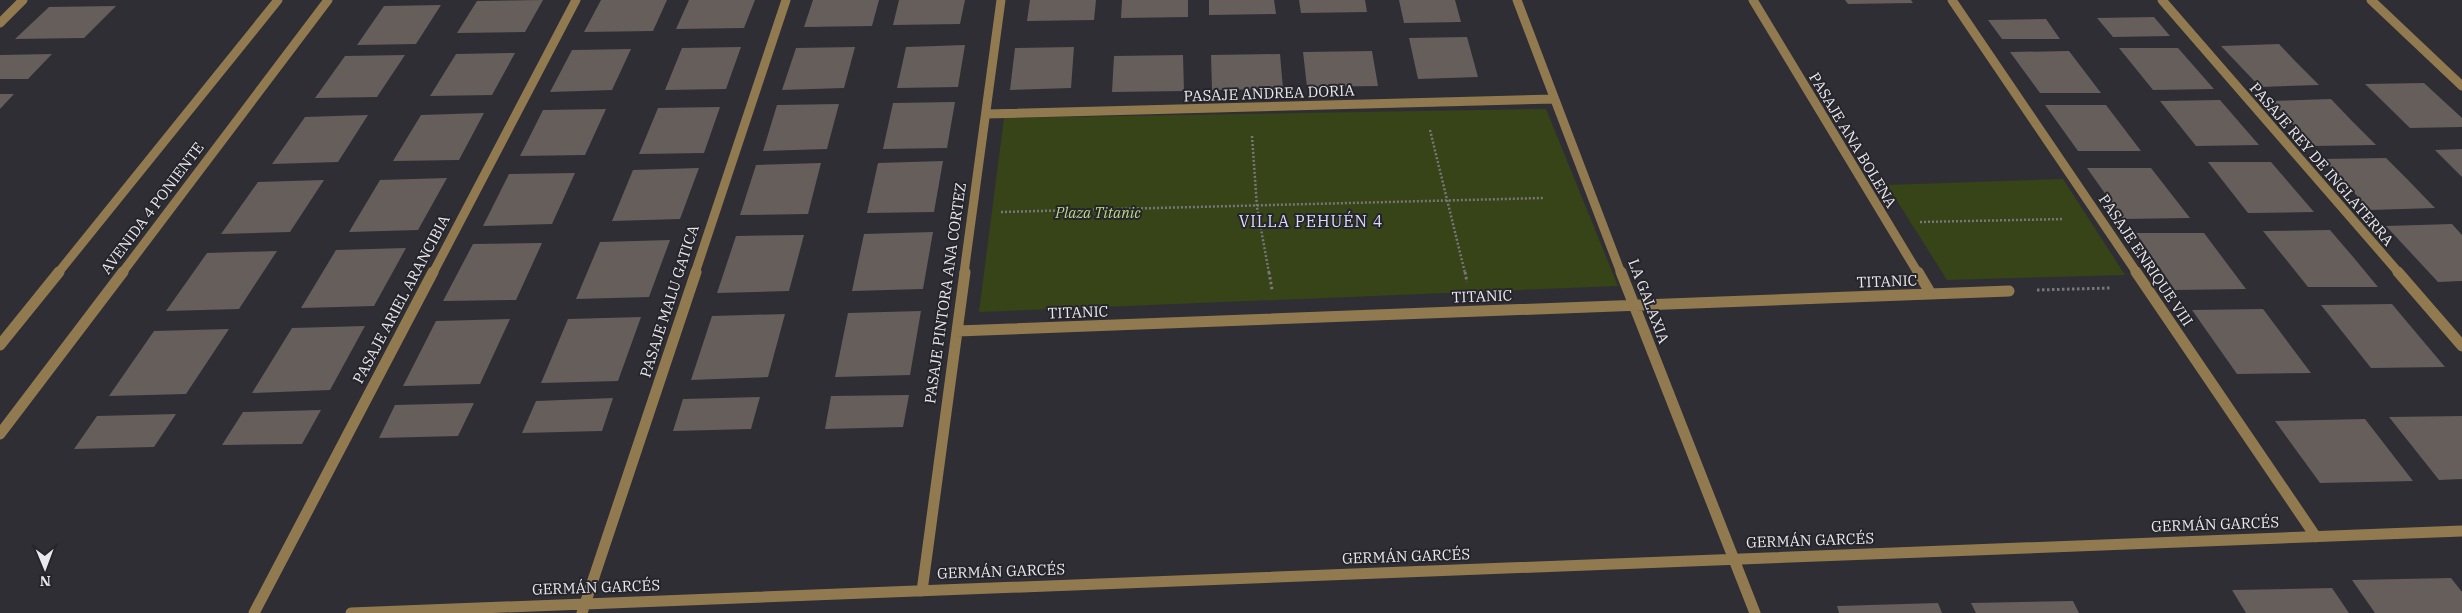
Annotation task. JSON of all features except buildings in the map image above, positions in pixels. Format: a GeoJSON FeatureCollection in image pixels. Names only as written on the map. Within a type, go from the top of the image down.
{"type":"FeatureCollection","features":[{"type":"Feature","properties":{"kind":"street"},"geometry":{"type":"LineString","coordinates":[[0,23],[23,0]]}},
{"type":"Feature","properties":{"kind":"street","name":"AVENIDA 4 PONIENTE"},"geometry":{"type":"LineString","coordinates":[[0,344],[278,0]]}},
{"type":"Feature","properties":{"kind":"street","name":"AVENIDA 4 PONIENTE"},"geometry":{"type":"LineString","coordinates":[[0,434],[328,0]]}},
{"type":"Feature","properties":{"kind":"street","name":"PASAJE ARIEL ARANCIBIA"},"geometry":{"type":"LineString","coordinates":[[254,613],[576,0]]}},
{"type":"Feature","properties":{"kind":"street","name":"PASAJE MALU GATICA"},"geometry":{"type":"LineString","coordinates":[[584,608],[786,0]]}},
{"type":"Feature","properties":{"kind":"street","name":"PASAJE PINTORA ANA CORTEZ"},"geometry":{"type":"LineString","coordinates":[[922,591],[1001,0]]}},
{"type":"Feature","properties":{"kind":"street","name":"LA GALAXIA"},"geometry":{"type":"LineString","coordinates":[[1517,0],[1553,100],[1755,613]]}},
{"type":"Feature","properties":{"kind":"street","name":"PASAJE ANA BOLENA"},"geometry":{"type":"LineString","coordinates":[[1753,0],[1931,294]]}},
{"type":"Feature","properties":{"kind":"street","name":"PASAJE ENRIQUE VIII"},"geometry":{"type":"LineString","coordinates":[[1952,0],[2316,537]]}},
{"type":"Feature","properties":{"kind":"street","name":"PASAJE REY DE INGLATERRA"},"geometry":{"type":"LineString","coordinates":[[2162,0],[2462,346]]}},
{"type":"Feature","properties":{"kind":"street"},"geometry":{"type":"LineString","coordinates":[[2370,0],[2462,86]]}},
{"type":"Feature","properties":{"kind":"street","name":"PASAJE ANDREA DORIA"},"geometry":{"type":"LineString","coordinates":[[986,114],[1553,100]]}},
{"type":"Feature","properties":{"kind":"street","name":"TITANIC"},"geometry":{"type":"LineString","coordinates":[[957,331],[2009,291]]}},
{"type":"Feature","properties":{"kind":"street","name":"GERMÁN GARCÉS"},"geometry":{"type":"LineString","coordinates":[[351,613],[584,608],[922,591],[2462,531]]}},
{"type":"Feature","properties":{"kind":"path"},"geometry":{"type":"LineString","coordinates":[[1423,103],[1474,312]]}},
{"type":"Feature","properties":{"kind":"path"},"geometry":{"type":"LineString","coordinates":[[1252,108],[1252,148],[1257,207],[1278,319]]}},
{"type":"Feature","properties":{"kind":"path"},"geometry":{"type":"LineString","coordinates":[[972,213],[1543,198]]}},
{"type":"Feature","properties":{"kind":"path"},"geometry":{"type":"LineString","coordinates":[[1887,222],[2100,219]]}},
{"type":"Feature","properties":{"kind":"path"},"geometry":{"type":"LineString","coordinates":[[2009,291],[2147,287]]}},
{"type":"Feature","properties":{"kind":"green space","name":"Plaza Titanic"},"geometry":{"type":"Polygon","coordinates":[[[1546,109],[1618,286],[979,312],[1004,118],[1546,109]]]}},
{"type":"Feature","properties":{"kind":"green space"},"geometry":{"type":"Polygon","coordinates":[[[2063,179],[2125,275],[1947,280],[1887,185],[2063,179]]]}},
{"type":"Feature","properties":{"kind":"district","name":"VILLA PEHUÉN 4"},"geometry":{"type":"Point","coordinates":[1311,221]}}]}
